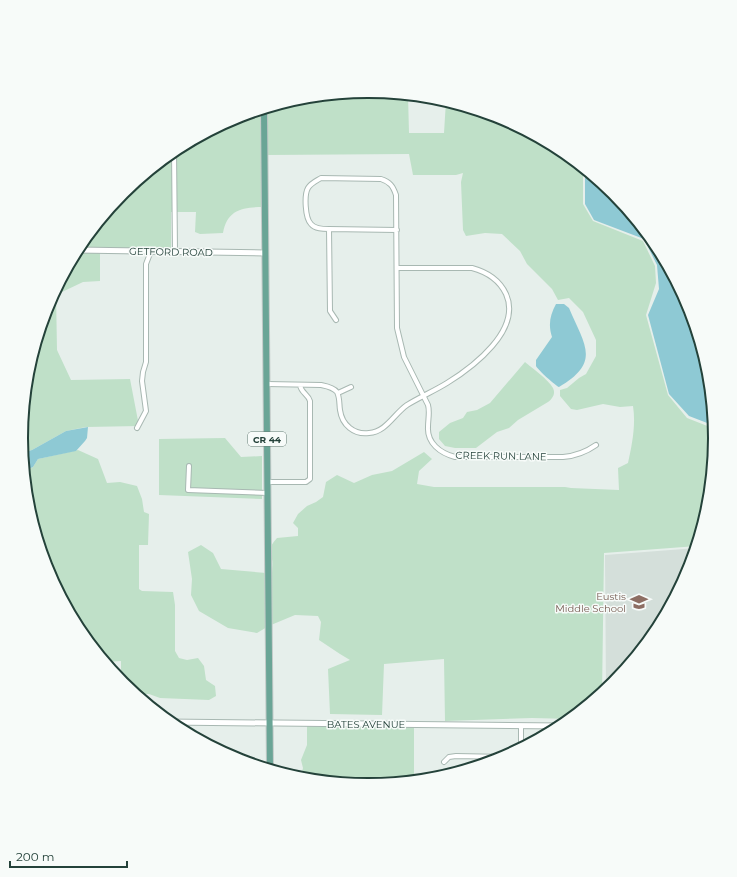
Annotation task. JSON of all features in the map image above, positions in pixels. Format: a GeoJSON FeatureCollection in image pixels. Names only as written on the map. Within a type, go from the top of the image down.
{"type":"FeatureCollection","features":[{"type":"Feature","properties":{"kind":"main road","name":"CR 44"},"geometry":{"type":"LineString","coordinates":[[264,115],[270,764]]}},
{"type":"Feature","properties":{"kind":"street"},"geometry":{"type":"LineString","coordinates":[[174,159],[175,252]]}},
{"type":"Feature","properties":{"kind":"street","name":"CREEK RUN LANE"},"geometry":{"type":"LineString","coordinates":[[329,229],[318,228],[311,225],[307,218],[306,195],[308,187],[320,178],[381,179],[394,187],[396,196],[397,328],[404,357],[425,396],[430,411],[428,428],[429,438],[436,448],[444,454],[454,457],[563,457],[573,456],[587,451],[596,444]]}},
{"type":"Feature","properties":{"kind":"street"},"geometry":{"type":"LineString","coordinates":[[336,320],[330,311],[329,229],[396,230]]}},
{"type":"Feature","properties":{"kind":"street","name":"GETFORD ROAD"},"geometry":{"type":"LineString","coordinates":[[84,250],[265,253]]}},
{"type":"Feature","properties":{"kind":"street"},"geometry":{"type":"LineString","coordinates":[[137,428],[146,411],[142,381],[146,362],[146,264],[151,251]]}},
{"type":"Feature","properties":{"kind":"street"},"geometry":{"type":"LineString","coordinates":[[267,384],[328,386],[338,393],[342,419],[346,426],[352,431],[361,434],[370,434],[377,432],[384,427],[402,409],[448,383],[474,364],[496,342],[506,328],[509,313],[508,302],[502,286],[494,278],[483,271],[472,268],[397,268]]}},
{"type":"Feature","properties":{"kind":"street"},"geometry":{"type":"LineString","coordinates":[[268,482],[306,482],[310,479],[310,400],[302,391],[300,385]]}},
{"type":"Feature","properties":{"kind":"street"},"geometry":{"type":"LineString","coordinates":[[338,393],[351,387]]}},
{"type":"Feature","properties":{"kind":"street"},"geometry":{"type":"LineString","coordinates":[[189,466],[188,490],[268,493]]}},
{"type":"Feature","properties":{"kind":"street","name":"BATES AVENUE"},"geometry":{"type":"LineString","coordinates":[[179,722],[551,726]]}},
{"type":"Feature","properties":{"kind":"street"},"geometry":{"type":"LineString","coordinates":[[521,726],[521,743]]}},
{"type":"Feature","properties":{"kind":"street"},"geometry":{"type":"LineString","coordinates":[[444,762],[449,757],[456,756],[491,756]]}},
{"type":"Feature","properties":{"kind":"shaded area","name":"Eustis Middle School"},"geometry":{"type":"Polygon","coordinates":[[[691,548],[674,589],[652,628],[625,663],[606,682],[605,555],[691,548]]]}},
{"type":"Feature","properties":{"kind":"green space"},"geometry":{"type":"Polygon","coordinates":[[[368,98],[408,101],[409,133],[444,133],[446,107],[457,110],[499,124],[519,133],[558,155],[583,174],[583,204],[593,221],[643,241],[655,266],[656,283],[646,315],[668,395],[687,418],[708,426],[706,483],[691,546],[604,553],[602,686],[562,719],[532,718],[445,721],[444,659],[384,664],[382,715],[330,714],[328,669],[350,660],[319,640],[321,622],[318,616],[295,615],[271,625],[270,573],[272,573],[272,546],[277,538],[298,536],[298,528],[293,523],[298,514],[307,506],[323,497],[326,482],[337,475],[354,483],[372,475],[392,471],[424,452],[432,459],[419,471],[417,484],[434,487],[565,487],[619,490],[618,468],[628,463],[634,428],[634,413],[633,406],[620,407],[603,404],[577,410],[571,409],[560,396],[560,390],[567,388],[586,374],[596,356],[596,340],[583,312],[569,298],[558,300],[552,289],[527,264],[520,251],[502,234],[485,233],[466,236],[463,230],[461,182],[463,173],[456,175],[413,175],[409,154],[267,155],[266,114],[280,110],[324,101],[346,99],[368,98]]]}},
{"type":"Feature","properties":{"kind":"green space"},"geometry":{"type":"Polygon","coordinates":[[[262,115],[263,207],[248,208],[237,211],[228,219],[223,233],[200,234],[195,232],[196,212],[171,212],[171,249],[86,248],[112,214],[144,182],[161,168],[179,155],[218,133],[262,115]]]}},
{"type":"Feature","properties":{"kind":"green space"},"geometry":{"type":"Polygon","coordinates":[[[83,252],[100,252],[100,281],[83,282],[62,292],[83,252]]]}},
{"type":"Feature","properties":{"kind":"green space"},"geometry":{"type":"Polygon","coordinates":[[[56,303],[57,350],[71,380],[130,379],[139,426],[86,427],[66,431],[29,451],[28,438],[31,394],[40,350],[56,303]]]}},
{"type":"Feature","properties":{"kind":"green space"},"geometry":{"type":"Polygon","coordinates":[[[525,362],[551,385],[554,392],[551,399],[518,420],[509,428],[497,432],[476,448],[455,448],[445,446],[439,439],[439,432],[450,423],[463,418],[467,412],[477,410],[490,403],[525,362]]]}},
{"type":"Feature","properties":{"kind":"green space"},"geometry":{"type":"Polygon","coordinates":[[[225,438],[241,457],[262,456],[262,499],[159,495],[159,439],[225,438]]]}},
{"type":"Feature","properties":{"kind":"green space"},"geometry":{"type":"Polygon","coordinates":[[[78,450],[98,459],[107,483],[120,482],[137,486],[142,499],[144,512],[149,514],[148,545],[139,545],[139,589],[142,591],[173,592],[175,605],[175,651],[179,658],[187,660],[198,658],[204,666],[206,680],[215,686],[216,696],[209,700],[160,698],[149,694],[143,694],[121,672],[121,661],[111,662],[98,646],[85,628],[63,589],[46,548],[35,505],[30,468],[33,467],[38,459],[78,450]]]}},
{"type":"Feature","properties":{"kind":"green space"},"geometry":{"type":"Polygon","coordinates":[[[201,545],[213,553],[221,569],[266,573],[267,627],[257,633],[228,628],[199,611],[191,595],[192,579],[188,552],[201,545]]]}},
{"type":"Feature","properties":{"kind":"green space"},"geometry":{"type":"Polygon","coordinates":[[[307,726],[414,727],[414,776],[368,779],[324,776],[302,772],[303,768],[301,760],[307,745],[307,726]]]}},
{"type":"Feature","properties":{"kind":"water"},"geometry":{"type":"Polygon","coordinates":[[[585,175],[625,214],[652,249],[663,268],[674,288],[691,329],[702,372],[706,394],[708,423],[689,416],[669,394],[648,315],[659,289],[657,265],[644,239],[594,220],[585,204],[585,175]]]}},
{"type":"Feature","properties":{"kind":"water"},"geometry":{"type":"Polygon","coordinates":[[[556,304],[564,304],[569,308],[584,342],[586,352],[585,361],[581,369],[572,378],[559,387],[547,378],[536,366],[536,360],[552,337],[550,320],[556,304]]]}},
{"type":"Feature","properties":{"kind":"water"},"geometry":{"type":"Polygon","coordinates":[[[88,427],[87,438],[76,451],[38,459],[33,467],[30,468],[29,451],[66,431],[88,427]]]}},
{"type":"Feature","properties":{"kind":"place","name":"Eustis Middle School"},"geometry":{"type":"Point","coordinates":[639,602]}}]}
